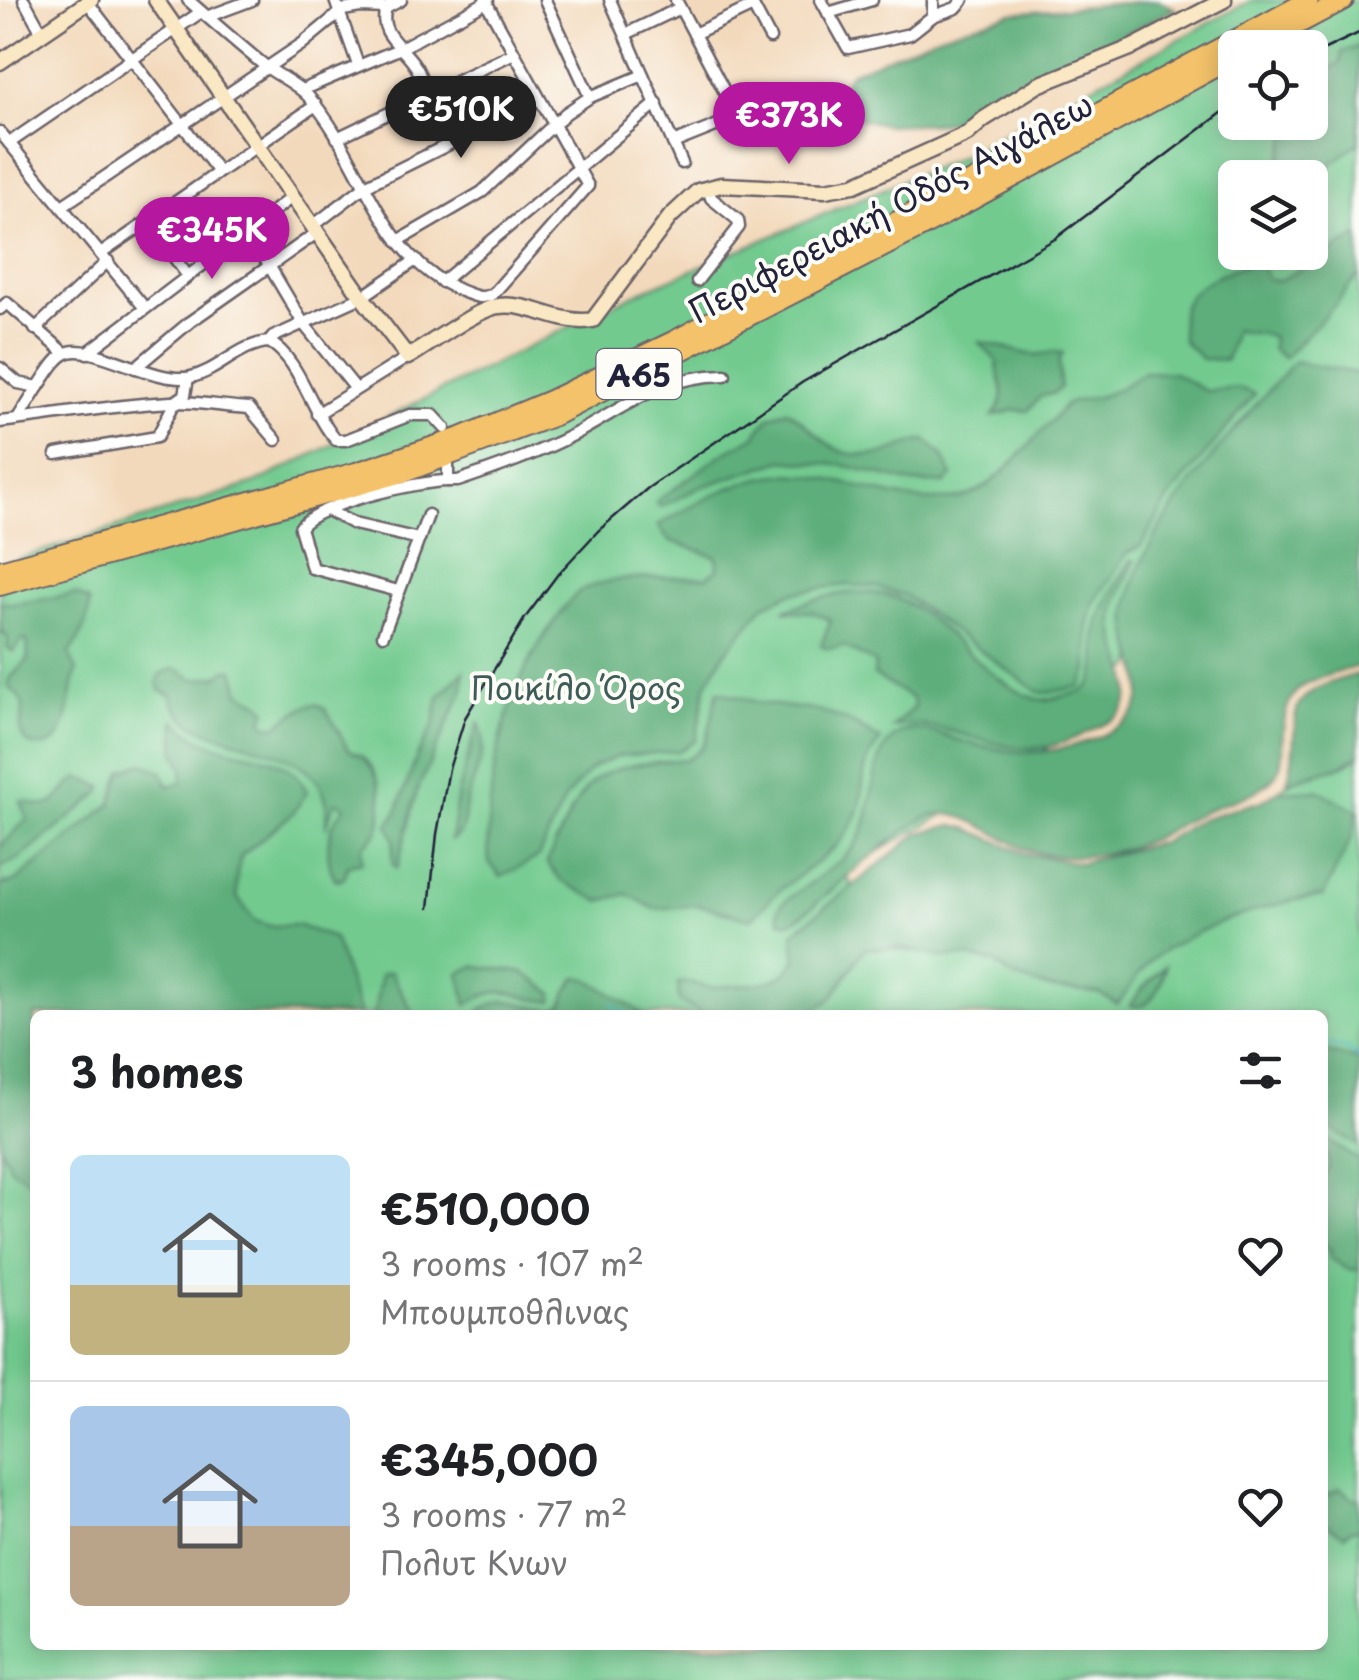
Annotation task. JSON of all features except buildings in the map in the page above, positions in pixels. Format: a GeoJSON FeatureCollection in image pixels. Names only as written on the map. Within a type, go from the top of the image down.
{"type":"FeatureCollection","features":[{"type":"Feature","properties":{"kind":"highway","name":"Περιφερειακή Οδός Αιγάλεω"},"geometry":{"type":"LineString","coordinates":[[0,570],[392,460],[550,400],[677,338],[1309,0]]}},
{"type":"Feature","properties":{"kind":"highway"},"geometry":{"type":"LineString","coordinates":[[1288,30],[1344,0]]}},
{"type":"Feature","properties":{"kind":"highway","name":"Περιφερειακή Οδός Αιγάλεω"},"geometry":{"type":"LineString","coordinates":[[0,586],[406,472],[556,414],[869,255],[1218,66]]}},
{"type":"Feature","properties":{"kind":"street"},"geometry":{"type":"LineString","coordinates":[[24,0],[42,33]]}},
{"type":"Feature","properties":{"kind":"street"},"geometry":{"type":"LineString","coordinates":[[156,0],[222,99],[408,357]]}},
{"type":"Feature","properties":{"kind":"street"},"geometry":{"type":"LineString","coordinates":[[188,0],[268,68],[302,90],[337,138],[398,241],[442,282],[481,298],[493,294],[586,190],[588,181],[552,125],[486,1],[401,48],[302,90]]}},
{"type":"Feature","properties":{"kind":"street"},"geometry":{"type":"LineString","coordinates":[[9,143],[205,14],[252,0]]}},
{"type":"Feature","properties":{"kind":"street"},"geometry":{"type":"LineString","coordinates":[[335,0],[358,65]]}},
{"type":"Feature","properties":{"kind":"street"},"geometry":{"type":"LineString","coordinates":[[62,206],[350,8],[386,8],[401,0]]}},
{"type":"Feature","properties":{"kind":"street"},"geometry":{"type":"LineString","coordinates":[[544,0],[590,98]]}},
{"type":"Feature","properties":{"kind":"street"},"geometry":{"type":"LineString","coordinates":[[610,0],[682,163]]}},
{"type":"Feature","properties":{"kind":"street"},"geometry":{"type":"LineString","coordinates":[[821,0],[848,48],[910,34],[963,0]]}},
{"type":"Feature","properties":{"kind":"street"},"geometry":{"type":"LineString","coordinates":[[828,13],[872,0]]}},
{"type":"Feature","properties":{"kind":"street"},"geometry":{"type":"LineString","coordinates":[[933,0],[933,16]]}},
{"type":"Feature","properties":{"kind":"street"},"geometry":{"type":"LineString","coordinates":[[317,414],[494,306],[578,321],[593,320],[682,203],[708,187],[825,190],[854,185],[967,134],[1038,84],[1133,46],[1224,0]]}},
{"type":"Feature","properties":{"kind":"street"},"geometry":{"type":"LineString","coordinates":[[0,62],[88,1],[218,171]]}},
{"type":"Feature","properties":{"kind":"street"},"geometry":{"type":"LineString","coordinates":[[694,34],[751,3],[770,38]]}},
{"type":"Feature","properties":{"kind":"street"},"geometry":{"type":"LineString","coordinates":[[626,34],[678,4],[738,116],[673,143]]}},
{"type":"Feature","properties":{"kind":"street"},"geometry":{"type":"LineString","coordinates":[[386,8],[383,18],[387,33],[416,65],[427,95]]}},
{"type":"Feature","properties":{"kind":"street"},"geometry":{"type":"LineString","coordinates":[[337,138],[512,54]]}},
{"type":"Feature","properties":{"kind":"street"},"geometry":{"type":"LineString","coordinates":[[398,241],[482,192],[552,125],[590,98],[643,75]]}},
{"type":"Feature","properties":{"kind":"street"},"geometry":{"type":"LineString","coordinates":[[135,368],[191,321],[269,268],[366,186],[538,100]]}},
{"type":"Feature","properties":{"kind":"street"},"geometry":{"type":"LineString","coordinates":[[442,282],[657,103]]}},
{"type":"Feature","properties":{"kind":"street"},"geometry":{"type":"LineString","coordinates":[[35,329],[105,257],[148,221],[316,106]]}},
{"type":"Feature","properties":{"kind":"street"},"geometry":{"type":"LineString","coordinates":[[0,132],[144,307]]}},
{"type":"Feature","properties":{"kind":"street"},"geometry":{"type":"LineString","coordinates":[[696,281],[739,224],[710,198],[708,187]]}},
{"type":"Feature","properties":{"kind":"street"},"geometry":{"type":"LineString","coordinates":[[86,353],[292,197]]}},
{"type":"Feature","properties":{"kind":"street"},"geometry":{"type":"LineString","coordinates":[[148,221],[187,275]]}},
{"type":"Feature","properties":{"kind":"street"},"geometry":{"type":"LineString","coordinates":[[248,230],[303,323],[356,389]]}},
{"type":"Feature","properties":{"kind":"street"},"geometry":{"type":"LineString","coordinates":[[0,309],[7,303],[66,354],[86,353],[166,377],[188,378],[362,297],[416,260]]}},
{"type":"Feature","properties":{"kind":"street"},"geometry":{"type":"LineString","coordinates":[[269,342],[286,356],[317,414],[332,435],[342,441],[419,413],[433,414],[446,428]]}},
{"type":"Feature","properties":{"kind":"street"},"geometry":{"type":"LineString","coordinates":[[18,419],[66,354]]}},
{"type":"Feature","properties":{"kind":"street"},"geometry":{"type":"LineString","coordinates":[[0,368],[18,383],[38,387]]}},
{"type":"Feature","properties":{"kind":"street"},"geometry":{"type":"LineString","coordinates":[[398,591],[312,568],[300,528],[309,518],[327,510],[427,481],[468,478],[572,435],[668,382],[726,375]]}},
{"type":"Feature","properties":{"kind":"street"},"geometry":{"type":"LineString","coordinates":[[56,454],[152,439],[161,432],[174,402],[185,394],[188,378]]}},
{"type":"Feature","properties":{"kind":"street"},"geometry":{"type":"LineString","coordinates":[[0,422],[95,408],[174,402],[249,408],[276,440]]}},
{"type":"Feature","properties":{"kind":"street"},"geometry":{"type":"LineString","coordinates":[[448,465],[448,481]]}},
{"type":"Feature","properties":{"kind":"street"},"geometry":{"type":"LineString","coordinates":[[327,510],[354,524],[419,539]]}},
{"type":"Feature","properties":{"kind":"street"},"geometry":{"type":"LineString","coordinates":[[383,635],[428,514]]}},
{"type":"Feature","properties":{"kind":"green space"},"geometry":{"type":"Polygon","coordinates":[[[1159,0],[1175,9],[946,123],[886,125],[851,117],[841,105],[840,88],[850,73],[940,35],[1011,13],[1159,0]]]}},
{"type":"Feature","properties":{"kind":"green space","name":"Ποικίλο Όρος"},"geometry":{"type":"Polygon","coordinates":[[[1252,0],[1359,0],[1359,383],[1174,544],[1132,667],[1025,769],[844,871],[888,948],[926,953],[1297,791],[1276,792],[1296,780],[1340,767],[1359,755],[1359,1680],[0,1680],[0,565],[255,483],[633,295],[964,155],[1252,0]]]}},
{"type":"Feature","properties":{"kind":"green space"},"geometry":{"type":"Polygon","coordinates":[[[1359,46],[1359,142],[1328,167],[1328,160],[1279,160],[1286,140],[1328,140],[1328,69],[1340,63],[1342,52],[1359,46]]]}},
{"type":"Feature","properties":{"kind":"green space"},"geometry":{"type":"Polygon","coordinates":[[[1359,236],[1359,274],[1284,358],[1272,349],[1273,337],[1264,334],[1235,330],[1226,360],[1202,359],[1183,341],[1183,308],[1205,283],[1232,270],[1264,270],[1268,279],[1279,281],[1299,270],[1328,270],[1328,253],[1359,236]]]}},
{"type":"Feature","properties":{"kind":"green space"},"geometry":{"type":"Polygon","coordinates":[[[979,342],[1033,355],[1063,353],[1059,361],[1060,388],[1041,396],[1028,411],[993,416],[1003,394],[997,361],[979,342]]]}},
{"type":"Feature","properties":{"kind":"green space"},"geometry":{"type":"Polygon","coordinates":[[[1295,361],[1359,374],[1359,666],[1310,682],[1292,698],[1284,727],[1281,764],[1274,777],[1248,795],[1145,842],[1086,856],[1039,853],[969,820],[934,815],[887,844],[801,916],[790,923],[780,921],[778,911],[782,904],[840,861],[858,840],[881,756],[897,735],[923,730],[995,749],[1040,752],[1094,739],[1133,714],[1139,704],[1141,682],[1128,613],[1135,580],[1149,548],[1185,491],[1295,361]]]}},
{"type":"Feature","properties":{"kind":"green space"},"geometry":{"type":"Polygon","coordinates":[[[1144,372],[1174,373],[1206,391],[1239,388],[1255,394],[1169,498],[1141,546],[1128,552],[1094,602],[1088,626],[1088,670],[1081,686],[1038,692],[905,596],[876,587],[847,585],[791,593],[764,605],[724,654],[706,685],[696,740],[679,751],[618,756],[593,767],[566,797],[538,857],[501,877],[489,862],[490,801],[500,741],[533,655],[566,605],[578,593],[604,582],[706,577],[718,569],[717,557],[668,540],[658,525],[726,490],[762,477],[781,475],[820,478],[924,500],[966,496],[1000,474],[1067,404],[1109,393],[1144,372]]]}},
{"type":"Feature","properties":{"kind":"green space"},"geometry":{"type":"Polygon","coordinates":[[[787,410],[828,444],[849,453],[882,454],[926,440],[943,456],[952,476],[945,483],[913,483],[847,466],[783,460],[701,487],[660,507],[656,502],[722,454],[754,437],[769,417],[787,410]]]}},
{"type":"Feature","properties":{"kind":"green space"},"geometry":{"type":"Polygon","coordinates":[[[1131,560],[1135,561],[1120,592],[1114,617],[1115,635],[1129,682],[1126,706],[1105,724],[1044,747],[1000,745],[929,726],[893,727],[914,707],[913,699],[874,675],[875,663],[844,646],[827,649],[821,645],[831,620],[812,612],[783,611],[834,595],[887,595],[924,614],[1017,690],[1048,700],[1081,692],[1092,681],[1099,619],[1131,560]]]}},
{"type":"Feature","properties":{"kind":"green space"},"geometry":{"type":"Polygon","coordinates":[[[76,594],[89,601],[89,608],[84,629],[69,654],[77,670],[67,715],[57,739],[49,745],[34,746],[23,738],[23,707],[9,688],[9,679],[28,660],[27,641],[22,640],[13,652],[7,647],[8,638],[0,630],[0,602],[12,604],[76,594]]]}},
{"type":"Feature","properties":{"kind":"green space"},"geometry":{"type":"Polygon","coordinates":[[[172,669],[194,680],[234,670],[240,692],[267,711],[263,718],[266,725],[276,726],[304,707],[320,706],[326,711],[348,749],[369,763],[379,785],[380,825],[363,846],[362,862],[348,865],[344,878],[336,880],[330,867],[329,843],[335,821],[345,807],[333,804],[327,825],[326,801],[316,779],[297,763],[222,737],[181,714],[171,695],[160,690],[158,682],[161,674],[172,669]]]}},
{"type":"Feature","properties":{"kind":"green space"},"geometry":{"type":"Polygon","coordinates":[[[464,671],[463,690],[417,791],[397,868],[392,863],[394,840],[388,824],[396,814],[417,756],[434,724],[439,697],[464,671]]]}},
{"type":"Feature","properties":{"kind":"green space"},"geometry":{"type":"Polygon","coordinates":[[[1359,674],[1359,755],[1340,766],[1287,782],[1296,712],[1302,701],[1331,682],[1359,674]]]}},
{"type":"Feature","properties":{"kind":"green space"},"geometry":{"type":"Polygon","coordinates":[[[718,691],[761,703],[820,711],[846,720],[881,740],[864,772],[859,810],[839,843],[775,894],[751,919],[699,905],[655,909],[627,894],[600,901],[560,880],[547,862],[583,792],[609,772],[687,759],[695,754],[706,739],[718,691]]]}},
{"type":"Feature","properties":{"kind":"green space"},"geometry":{"type":"Polygon","coordinates":[[[175,720],[201,740],[275,761],[298,778],[307,792],[293,813],[241,856],[237,897],[255,921],[270,926],[297,925],[334,938],[358,1010],[30,1010],[30,1181],[10,1168],[0,1145],[0,885],[15,882],[111,804],[122,771],[143,763],[162,772],[168,786],[182,783],[183,769],[175,752],[175,720]]]}},
{"type":"Feature","properties":{"kind":"green space"},"geometry":{"type":"Polygon","coordinates":[[[478,723],[483,742],[480,763],[462,829],[451,840],[458,792],[478,723]]]}},
{"type":"Feature","properties":{"kind":"green space"},"geometry":{"type":"Polygon","coordinates":[[[80,778],[103,787],[100,793],[22,857],[0,868],[0,847],[27,819],[21,801],[46,805],[80,778]]]}},
{"type":"Feature","properties":{"kind":"green space"},"geometry":{"type":"Polygon","coordinates":[[[1318,790],[1357,811],[1352,837],[1323,896],[1262,909],[1180,941],[1150,962],[1118,1004],[1098,993],[1053,989],[1013,977],[995,963],[939,957],[904,948],[864,949],[831,999],[814,1010],[696,1010],[679,1001],[678,983],[717,987],[779,977],[796,959],[793,933],[919,833],[953,825],[1026,854],[1080,863],[1163,842],[1201,819],[1262,801],[1276,792],[1318,790]]]}},
{"type":"Feature","properties":{"kind":"green space"},"geometry":{"type":"Polygon","coordinates":[[[475,966],[523,972],[553,993],[553,1001],[503,992],[467,1005],[459,973],[475,966]]]}},
{"type":"Feature","properties":{"kind":"green space"},"geometry":{"type":"Polygon","coordinates":[[[1165,966],[1155,995],[1144,1004],[1130,1006],[1141,990],[1165,966]]]}},
{"type":"Feature","properties":{"kind":"green space"},"geometry":{"type":"Polygon","coordinates":[[[391,972],[411,1010],[375,1010],[381,974],[391,972]]]}},
{"type":"Feature","properties":{"kind":"green space"},"geometry":{"type":"Polygon","coordinates":[[[577,977],[588,979],[637,1010],[482,1010],[506,1001],[555,1009],[563,1005],[577,977]]]}},
{"type":"Feature","properties":{"kind":"green space"},"geometry":{"type":"Polygon","coordinates":[[[1328,1052],[1359,1059],[1359,1146],[1328,1127],[1328,1052]]]}},
{"type":"Feature","properties":{"kind":"green space"},"geometry":{"type":"Polygon","coordinates":[[[1328,1140],[1359,1161],[1359,1270],[1347,1269],[1329,1257],[1328,1140]]]}},
{"type":"Feature","properties":{"kind":"green space"},"geometry":{"type":"Polygon","coordinates":[[[1340,1488],[1359,1500],[1359,1529],[1344,1535],[1328,1525],[1329,1494],[1340,1488]]]}},
{"type":"Feature","properties":{"kind":"waterway"},"geometry":{"type":"LineString","coordinates":[[611,1004],[620,1010]]}},
{"type":"Feature","properties":{"kind":"waterway"},"geometry":{"type":"LineString","coordinates":[[1328,1044],[1349,1049],[1359,1058]]}},
{"type":"Feature","properties":{"kind":"railway"},"geometry":{"type":"LineString","coordinates":[[1328,48],[1359,33]]}},
{"type":"Feature","properties":{"kind":"railway"},"geometry":{"type":"LineString","coordinates":[[429,908],[449,769],[465,718],[525,618],[558,574],[598,531],[648,488],[803,382],[1055,239],[1218,116]]}}]}
